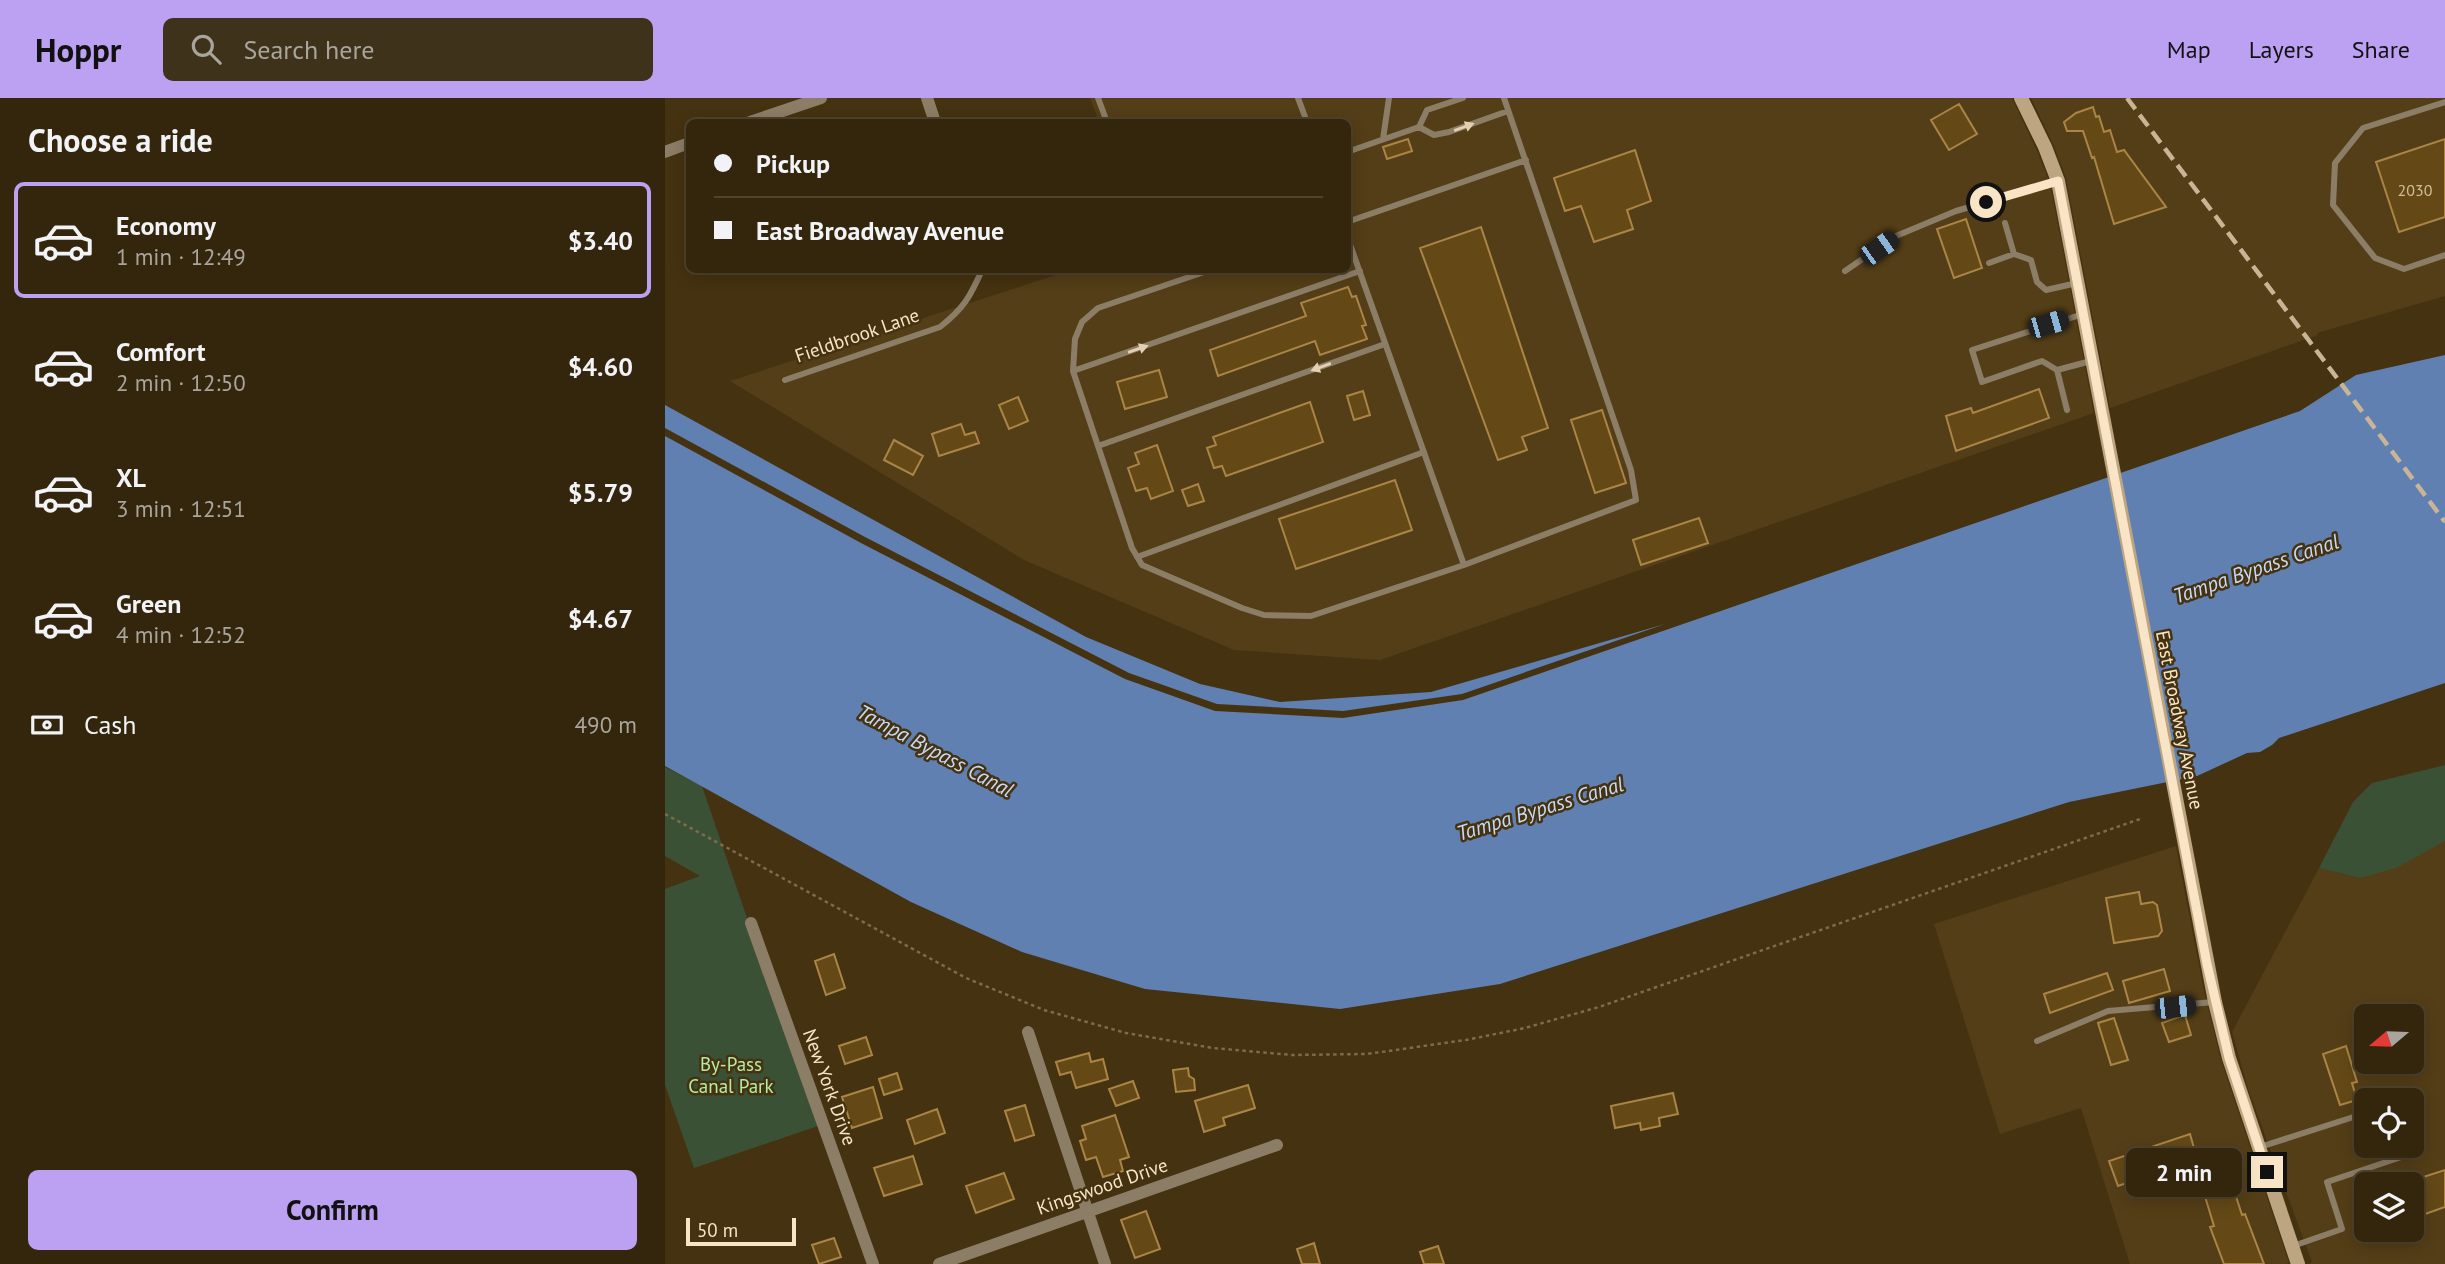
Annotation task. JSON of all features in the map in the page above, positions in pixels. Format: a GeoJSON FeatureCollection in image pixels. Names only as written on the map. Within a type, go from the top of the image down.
{"type":"FeatureCollection","features":[{"type":"Feature","properties":{"kind":"main road","name":"East Broadway Avenue"},"geometry":{"type":"LineString","coordinates":[[2021,98],[2046,147],[2058,181],[2215,1002],[2229,1058],[2298,1264]]}},
{"type":"Feature","properties":{"kind":"street"},"geometry":{"type":"LineString","coordinates":[[759,119],[821,98]]}},
{"type":"Feature","properties":{"kind":"street"},"geometry":{"type":"LineString","coordinates":[[927,98],[934,119]]}},
{"type":"Feature","properties":{"kind":"street"},"geometry":{"type":"LineString","coordinates":[[665,152],[686,144]]}},
{"type":"Feature","properties":{"kind":"street","name":"New York Drive"},"geometry":{"type":"LineString","coordinates":[[751,923],[873,1264]]}},
{"type":"Feature","properties":{"kind":"street"},"geometry":{"type":"LineString","coordinates":[[1028,1032],[1105,1264]]}},
{"type":"Feature","properties":{"kind":"street","name":"Kingswood Drive"},"geometry":{"type":"LineString","coordinates":[[939,1264],[1277,1145]]}},
{"type":"Feature","properties":{"kind":"lane"},"geometry":{"type":"LineString","coordinates":[[1098,98],[1106,119]]}},
{"type":"Feature","properties":{"kind":"lane"},"geometry":{"type":"LineString","coordinates":[[1299,98],[1306,119]]}},
{"type":"Feature","properties":{"kind":"lane"},"geometry":{"type":"LineString","coordinates":[[1383,139],[1389,98]]}},
{"type":"Feature","properties":{"kind":"lane"},"geometry":{"type":"LineString","coordinates":[[1351,151],[1419,127],[1427,110],[1463,98]]}},
{"type":"Feature","properties":{"kind":"lane"},"geometry":{"type":"LineString","coordinates":[[1201,273],[1098,309],[1082,322],[1075,339],[1073,371],[1132,548],[1142,565],[1264,615],[1311,616],[1464,565],[1636,500],[1631,470],[1504,98]]}},
{"type":"Feature","properties":{"kind":"lane"},"geometry":{"type":"LineString","coordinates":[[2445,102],[2363,128],[2335,163],[2333,205],[2375,258],[2404,269],[2445,255]]}},
{"type":"Feature","properties":{"kind":"lane"},"geometry":{"type":"LineString","coordinates":[[1419,127],[1434,135],[1442,134],[1509,111]]}},
{"type":"Feature","properties":{"kind":"lane"},"geometry":{"type":"LineString","coordinates":[[1351,221],[1526,160]]}},
{"type":"Feature","properties":{"kind":"lane"},"geometry":{"type":"LineString","coordinates":[[1845,271],[1896,236],[1956,211],[2058,181]]}},
{"type":"Feature","properties":{"kind":"lane"},"geometry":{"type":"LineString","coordinates":[[2005,223],[2014,254]]}},
{"type":"Feature","properties":{"kind":"lane"},"geometry":{"type":"LineString","coordinates":[[1351,247],[1464,565]]}},
{"type":"Feature","properties":{"kind":"lane"},"geometry":{"type":"LineString","coordinates":[[1989,263],[2014,254],[2031,260],[2037,282],[2046,290],[2077,283]]}},
{"type":"Feature","properties":{"kind":"lane"},"geometry":{"type":"LineString","coordinates":[[1073,371],[1360,271]]}},
{"type":"Feature","properties":{"kind":"lane","name":"Fieldbrook Lane"},"geometry":{"type":"LineString","coordinates":[[785,380],[940,327],[959,312],[981,273]]}},
{"type":"Feature","properties":{"kind":"lane"},"geometry":{"type":"LineString","coordinates":[[2067,410],[2057,370],[2042,361],[1982,382],[1972,350],[2083,314]]}},
{"type":"Feature","properties":{"kind":"lane"},"geometry":{"type":"LineString","coordinates":[[1098,446],[1385,344]]}},
{"type":"Feature","properties":{"kind":"lane"},"geometry":{"type":"LineString","coordinates":[[2057,370],[2092,361]]}},
{"type":"Feature","properties":{"kind":"lane"},"geometry":{"type":"LineString","coordinates":[[1137,557],[1424,452]]}},
{"type":"Feature","properties":{"kind":"lane"},"geometry":{"type":"LineString","coordinates":[[2037,1041],[2108,1011],[2215,1002]]}},
{"type":"Feature","properties":{"kind":"lane"},"geometry":{"type":"LineString","coordinates":[[2258,1147],[2354,1117]]}},
{"type":"Feature","properties":{"kind":"lane"},"geometry":{"type":"LineString","coordinates":[[2292,1246],[2342,1229],[2327,1182],[2398,1158]]}},
{"type":"Feature","properties":{"kind":"path"},"geometry":{"type":"LineString","coordinates":[[665,814],[966,978],[1044,1010],[1139,1035],[1213,1048],[1292,1055],[1367,1054],[1466,1040],[1525,1028],[1599,1007],[2140,819]]}},
{"type":"Feature","properties":{"kind":"shaded area"},"geometry":{"type":"Polygon","coordinates":[[[1090,98],[2012,98],[2050,183],[2094,413],[1380,660],[1234,650],[1024,560],[730,381],[1062,273],[1351,273],[1351,119],[1098,119],[1090,98]]]}},
{"type":"Feature","properties":{"kind":"shaded area"},"geometry":{"type":"Polygon","coordinates":[[[2031,98],[2445,98],[2445,296],[2317,333],[2318,335],[2110,408],[2066,178],[2031,98]]]}},
{"type":"Feature","properties":{"kind":"shaded area"},"geometry":{"type":"Polygon","coordinates":[[[2445,841],[2445,1264],[2308,1264],[2312,1262],[2249,1092],[2232,1032],[2319,868],[2360,878],[2445,841]]]}},
{"type":"Feature","properties":{"kind":"shaded area"},"geometry":{"type":"Polygon","coordinates":[[[2176,846],[2204,991],[2221,1060],[2289,1263],[2286,1264],[2130,1264],[2081,1108],[2000,1134],[1934,924],[2176,846]]]}},
{"type":"Feature","properties":{"kind":"green space"},"geometry":{"type":"Polygon","coordinates":[[[2445,765],[2445,841],[2396,868],[2360,878],[2319,868],[2353,802],[2372,783],[2445,765]]]}},
{"type":"Feature","properties":{"kind":"green space","name":"By-Pass Canal Park"},"geometry":{"type":"Polygon","coordinates":[[[665,767],[702,786],[818,1126],[694,1168],[665,1085],[665,889],[700,876],[665,856],[665,767]]]}},
{"type":"Feature","properties":{"kind":"water","name":"Tampa Bypass Canal"},"geometry":{"type":"Polygon","coordinates":[[[2445,355],[2445,683],[2279,738],[2260,752],[2247,753],[2197,776],[2069,802],[1500,984],[1340,1009],[1145,989],[1022,952],[911,902],[665,766],[665,436],[861,543],[1125,679],[1215,711],[1343,718],[1463,700],[2300,411],[2356,375],[2445,355]]]}},
{"type":"Feature","properties":{"kind":"water"},"geometry":{"type":"Polygon","coordinates":[[[665,405],[1086,637],[1200,684],[1280,702],[1431,692],[1665,624],[1462,694],[1343,711],[1217,704],[1129,673],[865,537],[665,428],[665,405]]]}},
{"type":"Feature","properties":{"kind":"building"},"geometry":{"type":"Polygon","coordinates":[[[1959,104],[1977,134],[1949,150],[1931,120],[1959,104]]]}},
{"type":"Feature","properties":{"kind":"building"},"geometry":{"type":"Polygon","coordinates":[[[2093,107],[2104,132],[2110,130],[2117,152],[2124,150],[2166,207],[2114,224],[2094,157],[2092,158],[2083,131],[2067,131],[2064,122],[2076,113],[2093,107]]]}},
{"type":"Feature","properties":{"kind":"building"},"geometry":{"type":"Polygon","coordinates":[[[1408,139],[1412,151],[1387,159],[1383,147],[1408,139]]]}},
{"type":"Feature","properties":{"kind":"building"},"geometry":{"type":"Polygon","coordinates":[[[2445,139],[2445,217],[2399,232],[2376,162],[2445,139]]]}},
{"type":"Feature","properties":{"kind":"building"},"geometry":{"type":"Polygon","coordinates":[[[1635,150],[1651,201],[1627,210],[1633,229],[1594,242],[1581,206],[1565,211],[1554,178],[1635,150]]]}},
{"type":"Feature","properties":{"kind":"building"},"geometry":{"type":"Polygon","coordinates":[[[1966,219],[1982,268],[1954,278],[1937,229],[1966,219]]]}},
{"type":"Feature","properties":{"kind":"building"},"geometry":{"type":"Polygon","coordinates":[[[1481,227],[1548,428],[1522,437],[1527,450],[1498,460],[1420,248],[1481,227]]]}},
{"type":"Feature","properties":{"kind":"building"},"geometry":{"type":"Polygon","coordinates":[[[1348,287],[1352,297],[1356,296],[1366,325],[1362,326],[1367,339],[1320,355],[1315,341],[1218,376],[1210,350],[1306,316],[1301,303],[1348,287]]]}},
{"type":"Feature","properties":{"kind":"building"},"geometry":{"type":"Polygon","coordinates":[[[1159,370],[1167,397],[1125,409],[1117,382],[1159,370]]]}},
{"type":"Feature","properties":{"kind":"building"},"geometry":{"type":"Polygon","coordinates":[[[2039,389],[2049,418],[1956,451],[1946,416],[1971,408],[1973,413],[2039,389]]]}},
{"type":"Feature","properties":{"kind":"building"},"geometry":{"type":"Polygon","coordinates":[[[1363,391],[1370,415],[1354,420],[1347,396],[1363,391]]]}},
{"type":"Feature","properties":{"kind":"building"},"geometry":{"type":"Polygon","coordinates":[[[1018,397],[1028,421],[1009,429],[999,405],[1018,397]]]}},
{"type":"Feature","properties":{"kind":"building"},"geometry":{"type":"Polygon","coordinates":[[[1310,402],[1323,442],[1226,476],[1222,466],[1214,468],[1207,448],[1216,445],[1213,437],[1310,402]]]}},
{"type":"Feature","properties":{"kind":"building"},"geometry":{"type":"Polygon","coordinates":[[[1602,410],[1626,483],[1595,493],[1571,420],[1602,410]]]}},
{"type":"Feature","properties":{"kind":"building"},"geometry":{"type":"Polygon","coordinates":[[[961,424],[965,435],[975,432],[979,443],[939,456],[932,434],[961,424]]]}},
{"type":"Feature","properties":{"kind":"building"},"geometry":{"type":"Polygon","coordinates":[[[894,440],[923,456],[913,475],[884,460],[894,440]]]}},
{"type":"Feature","properties":{"kind":"building"},"geometry":{"type":"Polygon","coordinates":[[[1157,445],[1173,491],[1151,499],[1147,488],[1136,491],[1128,468],[1139,464],[1135,453],[1157,445]]]}},
{"type":"Feature","properties":{"kind":"building"},"geometry":{"type":"Polygon","coordinates":[[[1395,480],[1412,530],[1296,569],[1279,519],[1395,480]]]}},
{"type":"Feature","properties":{"kind":"building"},"geometry":{"type":"Polygon","coordinates":[[[1198,484],[1204,501],[1188,506],[1182,490],[1198,484]]]}},
{"type":"Feature","properties":{"kind":"building"},"geometry":{"type":"Polygon","coordinates":[[[1699,518],[1708,543],[1641,565],[1633,540],[1699,518]]]}},
{"type":"Feature","properties":{"kind":"building"},"geometry":{"type":"Polygon","coordinates":[[[2139,892],[2141,904],[2153,902],[2157,905],[2162,931],[2158,936],[2114,943],[2106,898],[2139,892]]]}},
{"type":"Feature","properties":{"kind":"building"},"geometry":{"type":"Polygon","coordinates":[[[834,954],[845,988],[826,995],[815,961],[834,954]]]}},
{"type":"Feature","properties":{"kind":"building"},"geometry":{"type":"Polygon","coordinates":[[[2164,969],[2170,991],[2129,1003],[2123,981],[2164,969]]]}},
{"type":"Feature","properties":{"kind":"building"},"geometry":{"type":"Polygon","coordinates":[[[2107,973],[2113,990],[2050,1013],[2044,994],[2107,973]]]}},
{"type":"Feature","properties":{"kind":"building"},"geometry":{"type":"Polygon","coordinates":[[[2185,1015],[2191,1035],[2169,1042],[2162,1023],[2185,1015]]]}},
{"type":"Feature","properties":{"kind":"building"},"geometry":{"type":"Polygon","coordinates":[[[2114,1018],[2128,1060],[2111,1065],[2098,1023],[2114,1018]]]}},
{"type":"Feature","properties":{"kind":"building"},"geometry":{"type":"Polygon","coordinates":[[[866,1037],[872,1055],[845,1064],[839,1046],[866,1037]]]}},
{"type":"Feature","properties":{"kind":"building"},"geometry":{"type":"Polygon","coordinates":[[[2346,1046],[2357,1082],[2352,1083],[2354,1101],[2340,1105],[2323,1054],[2346,1046]]]}},
{"type":"Feature","properties":{"kind":"building"},"geometry":{"type":"Polygon","coordinates":[[[1089,1053],[1091,1062],[1103,1059],[1108,1079],[1076,1088],[1071,1072],[1060,1075],[1056,1062],[1089,1053]]]}},
{"type":"Feature","properties":{"kind":"building"},"geometry":{"type":"Polygon","coordinates":[[[1188,1068],[1189,1076],[1194,1079],[1195,1090],[1176,1092],[1173,1070],[1188,1068]]]}},
{"type":"Feature","properties":{"kind":"building"},"geometry":{"type":"Polygon","coordinates":[[[897,1073],[902,1089],[884,1095],[879,1079],[897,1073]]]}},
{"type":"Feature","properties":{"kind":"building"},"geometry":{"type":"Polygon","coordinates":[[[1133,1081],[1139,1098],[1116,1106],[1109,1089],[1133,1081]]]}},
{"type":"Feature","properties":{"kind":"building"},"geometry":{"type":"Polygon","coordinates":[[[1248,1085],[1255,1108],[1223,1118],[1225,1125],[1204,1132],[1195,1101],[1248,1085]]]}},
{"type":"Feature","properties":{"kind":"building"},"geometry":{"type":"Polygon","coordinates":[[[873,1087],[882,1118],[852,1128],[842,1097],[873,1087]]]}},
{"type":"Feature","properties":{"kind":"building"},"geometry":{"type":"Polygon","coordinates":[[[1673,1093],[1678,1114],[1659,1118],[1660,1126],[1641,1130],[1640,1123],[1615,1128],[1611,1106],[1673,1093]]]}},
{"type":"Feature","properties":{"kind":"building"},"geometry":{"type":"Polygon","coordinates":[[[1025,1105],[1034,1135],[1015,1141],[1005,1111],[1025,1105]]]}},
{"type":"Feature","properties":{"kind":"building"},"geometry":{"type":"Polygon","coordinates":[[[937,1109],[945,1133],[915,1144],[907,1120],[937,1109]]]}},
{"type":"Feature","properties":{"kind":"building"},"geometry":{"type":"Polygon","coordinates":[[[1115,1115],[1129,1157],[1120,1160],[1123,1171],[1103,1177],[1096,1157],[1086,1160],[1080,1141],[1086,1139],[1082,1126],[1115,1115]]]}},
{"type":"Feature","properties":{"kind":"building"},"geometry":{"type":"Polygon","coordinates":[[[2190,1134],[2197,1159],[2118,1186],[2109,1161],[2190,1134]]]}},
{"type":"Feature","properties":{"kind":"building"},"geometry":{"type":"Polygon","coordinates":[[[913,1156],[922,1184],[884,1196],[874,1168],[913,1156]]]}},
{"type":"Feature","properties":{"kind":"building"},"geometry":{"type":"Polygon","coordinates":[[[2445,1170],[2445,1207],[2424,1214],[2424,1177],[2445,1170]]]}},
{"type":"Feature","properties":{"kind":"building"},"geometry":{"type":"Polygon","coordinates":[[[1004,1173],[1014,1199],[976,1213],[966,1186],[1004,1173]]]}},
{"type":"Feature","properties":{"kind":"building"},"geometry":{"type":"Polygon","coordinates":[[[2231,1181],[2242,1215],[2245,1214],[2264,1264],[2224,1264],[2210,1227],[2214,1226],[2203,1190],[2231,1181]]]}},
{"type":"Feature","properties":{"kind":"building"},"geometry":{"type":"Polygon","coordinates":[[[1146,1211],[1160,1249],[1135,1258],[1121,1220],[1146,1211]]]}},
{"type":"Feature","properties":{"kind":"building"},"geometry":{"type":"Polygon","coordinates":[[[834,1238],[841,1257],[819,1264],[812,1245],[834,1238]]]}},
{"type":"Feature","properties":{"kind":"building"},"geometry":{"type":"Polygon","coordinates":[[[1314,1243],[1320,1264],[1302,1264],[1297,1249],[1314,1243]]]}},
{"type":"Feature","properties":{"kind":"building"},"geometry":{"type":"Polygon","coordinates":[[[1438,1246],[1444,1264],[1424,1264],[1420,1252],[1438,1246]]]}},
{"type":"Feature","properties":{"kind":"railway"},"geometry":{"type":"LineString","coordinates":[[2127,98],[2445,522]]}},
{"type":"Feature","properties":{"kind":"route"},"geometry":{"type":"LineString","coordinates":[[1986,202],[2058,181],[2215,1002],[2229,1058],[2267,1172]]}}]}
